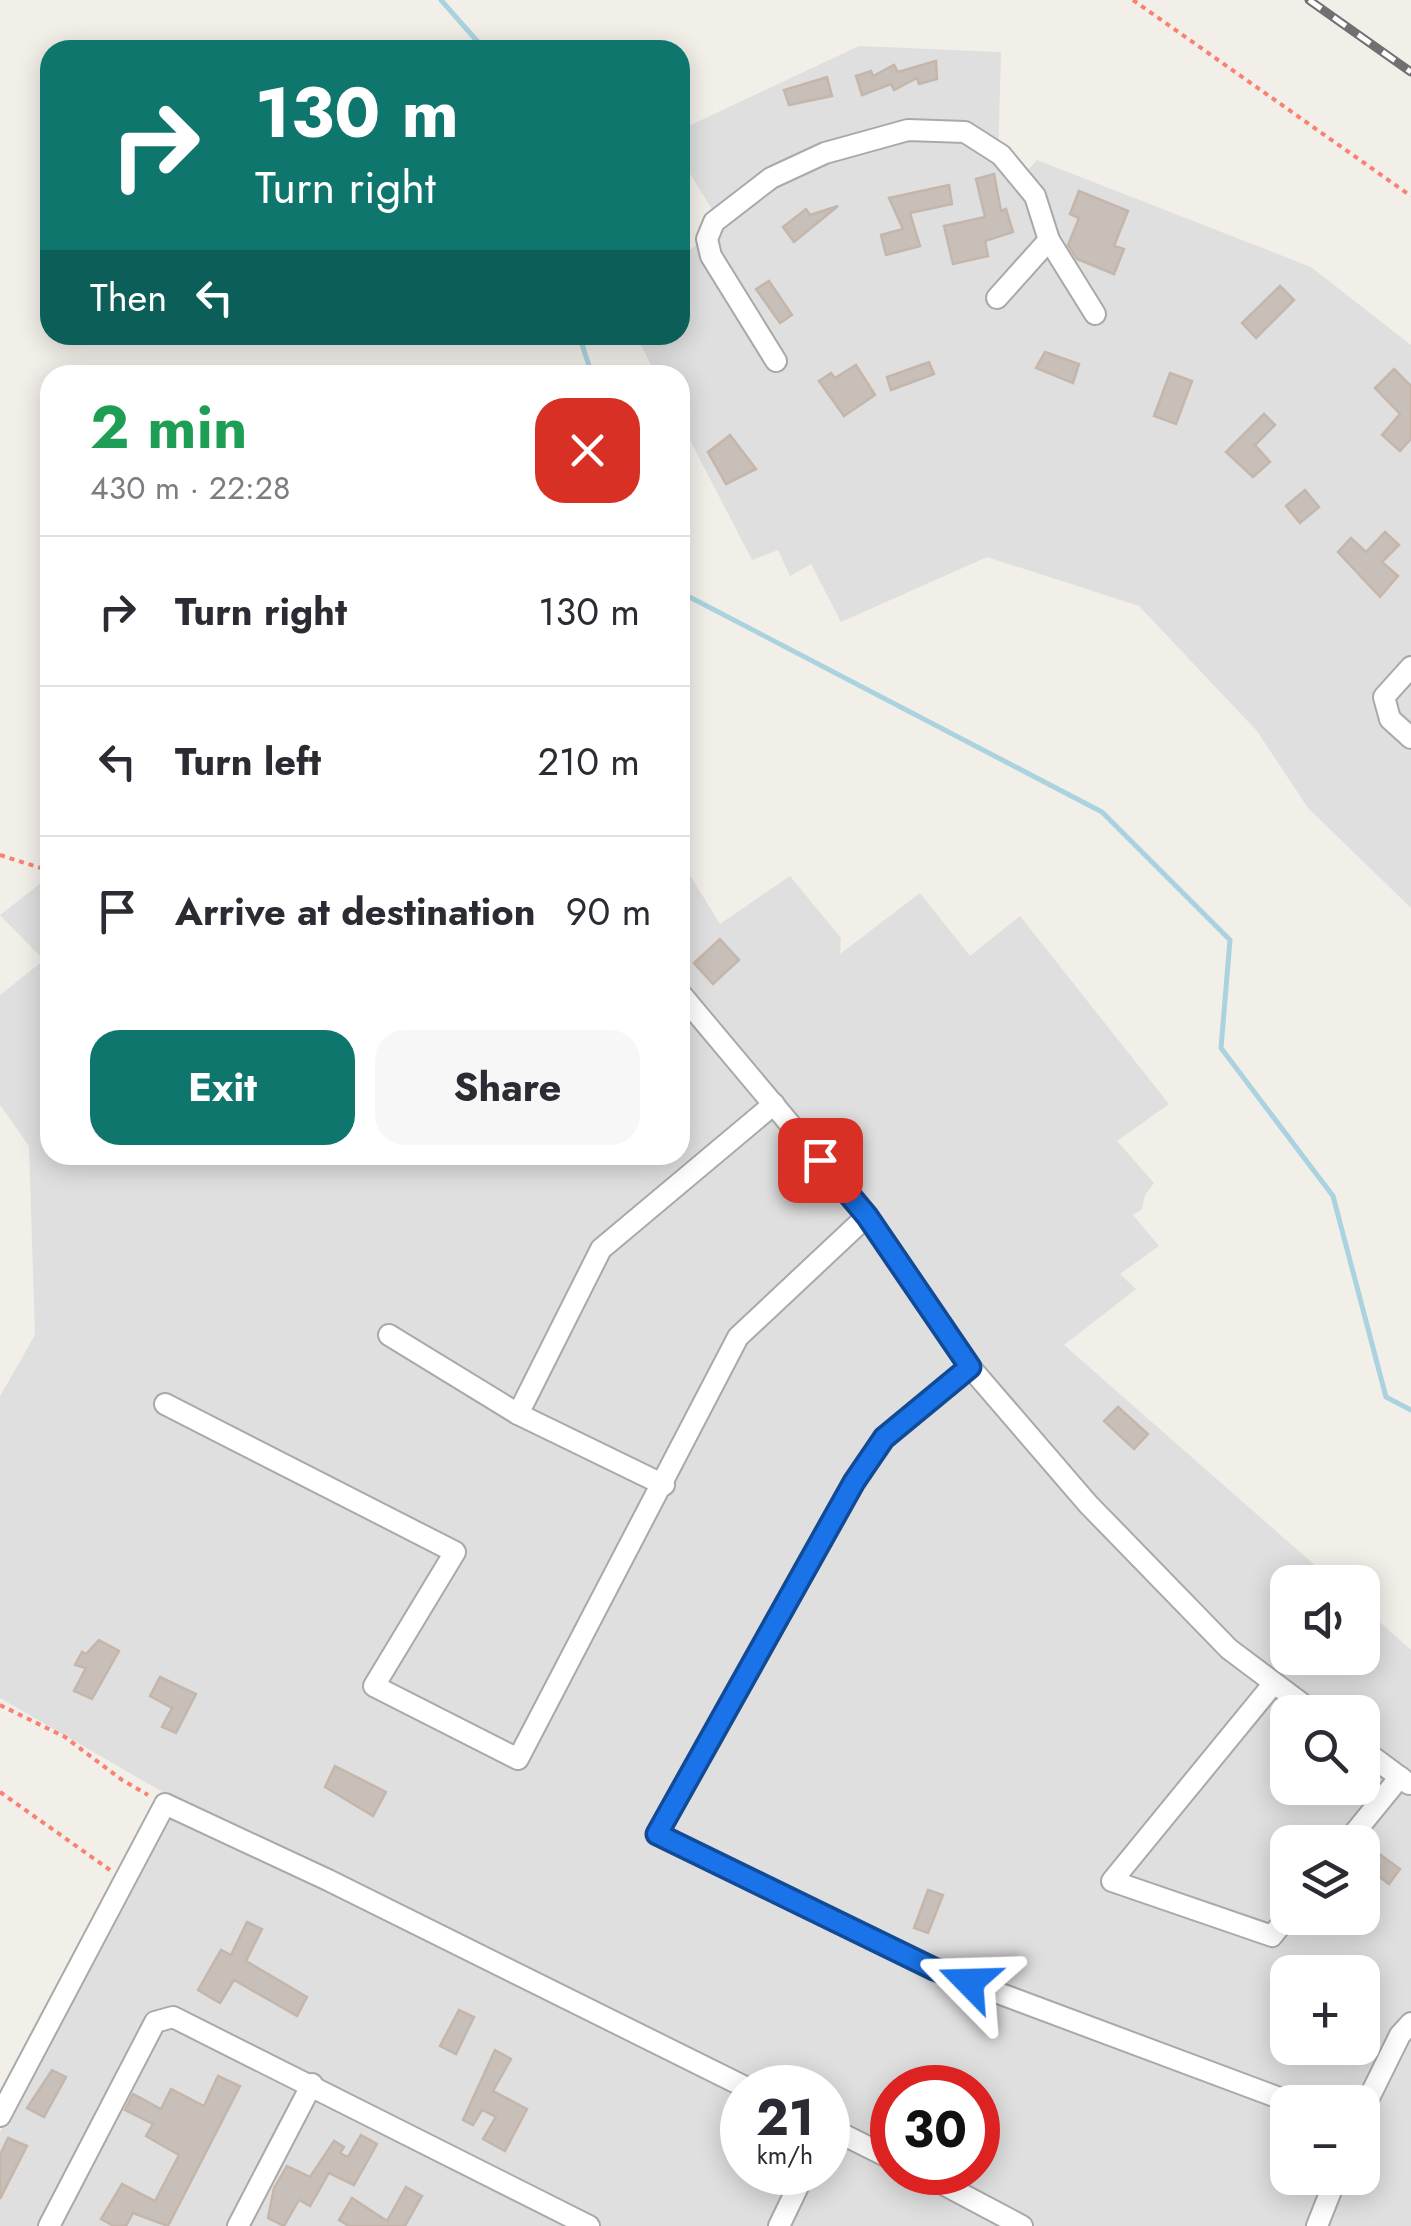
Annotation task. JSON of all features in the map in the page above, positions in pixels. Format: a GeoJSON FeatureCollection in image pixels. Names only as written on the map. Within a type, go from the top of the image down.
{"type":"FeatureCollection","features":[{"type":"Feature","properties":{"kind":"street"},"geometry":{"type":"LineString","coordinates":[[776,361],[711,256],[707,239],[714,222],[771,178],[826,153],[908,130],[965,132],[1001,155],[1035,196],[1049,240],[1095,314]]}},
{"type":"Feature","properties":{"kind":"street"},"geometry":{"type":"LineString","coordinates":[[997,298],[1049,240]]}},
{"type":"Feature","properties":{"kind":"street"},"geometry":{"type":"LineString","coordinates":[[1411,667],[1384,697],[1390,719],[1411,738]]}},
{"type":"Feature","properties":{"kind":"street"},"geometry":{"type":"LineString","coordinates":[[690,1005],[867,1216],[970,1367],[1088,1504],[1229,1649],[1290,1695]]}},
{"type":"Feature","properties":{"kind":"street"},"geometry":{"type":"LineString","coordinates":[[518,1414],[601,1249],[774,1104]]}},
{"type":"Feature","properties":{"kind":"street"},"geometry":{"type":"LineString","coordinates":[[165,1404],[456,1552],[374,1686],[518,1759],[738,1337],[867,1216]]}},
{"type":"Feature","properties":{"kind":"street"},"geometry":{"type":"LineString","coordinates":[[389,1335],[518,1414],[664,1485]]}},
{"type":"Feature","properties":{"kind":"street"},"geometry":{"type":"LineString","coordinates":[[970,1367],[884,1438],[854,1482],[657,1834],[934,1969],[1270,2095]]}},
{"type":"Feature","properties":{"kind":"street"},"geometry":{"type":"LineString","coordinates":[[1273,1935],[1112,1880],[1274,1683]]}},
{"type":"Feature","properties":{"kind":"street"},"geometry":{"type":"LineString","coordinates":[[1363,1825],[1406,1781],[1380,1762]]}},
{"type":"Feature","properties":{"kind":"street"},"geometry":{"type":"LineString","coordinates":[[0,2116],[165,1804],[328,1880],[720,2075]]}},
{"type":"Feature","properties":{"kind":"street"},"geometry":{"type":"LineString","coordinates":[[49,2226],[155,2022],[173,2017],[589,2226]]}},
{"type":"Feature","properties":{"kind":"street"},"geometry":{"type":"LineString","coordinates":[[1375,2085],[1400,2034],[1411,2023]]}},
{"type":"Feature","properties":{"kind":"street"},"geometry":{"type":"LineString","coordinates":[[238,2226],[312,2084]]}},
{"type":"Feature","properties":{"kind":"street"},"geometry":{"type":"LineString","coordinates":[[779,2226],[794,2195]]}},
{"type":"Feature","properties":{"kind":"street"},"geometry":{"type":"LineString","coordinates":[[963,2195],[1022,2226]]}},
{"type":"Feature","properties":{"kind":"street"},"geometry":{"type":"LineString","coordinates":[[1317,2226],[1329,2195]]}},
{"type":"Feature","properties":{"kind":"path"},"geometry":{"type":"LineString","coordinates":[[1132,0],[1411,196]]}},
{"type":"Feature","properties":{"kind":"path"},"geometry":{"type":"LineString","coordinates":[[0,855],[40,868]]}},
{"type":"Feature","properties":{"kind":"path"},"geometry":{"type":"LineString","coordinates":[[0,1705],[65,1737],[122,1780],[165,1804]]}},
{"type":"Feature","properties":{"kind":"path"},"geometry":{"type":"LineString","coordinates":[[0,1792],[125,1880]]}},
{"type":"Feature","properties":{"kind":"shaded area"},"geometry":{"type":"Polygon","coordinates":[[[859,46],[1001,52],[998,161],[1016,184],[1037,160],[1311,267],[1411,345],[1411,908],[1308,808],[1257,731],[1139,606],[987,557],[841,622],[811,564],[790,576],[778,550],[752,560],[690,440],[690,365],[651,365],[641,345],[690,345],[690,250],[722,226],[690,173],[690,125],[859,46]]]}},
{"type":"Feature","properties":{"kind":"shaded area"},"geometry":{"type":"Polygon","coordinates":[[[690,875],[720,924],[790,876],[841,938],[840,954],[920,893],[970,956],[1020,916],[1169,1104],[1117,1141],[1154,1183],[1145,1195],[1142,1209],[1133,1215],[1159,1246],[1120,1274],[1136,1289],[1064,1345],[1315,1565],[1270,1565],[1270,1675],[1380,1675],[1380,1622],[1411,1650],[1411,2226],[1035,2226],[1016,2209],[987,2195],[1000,2195],[1000,2065],[870,2065],[870,2138],[850,2128],[850,2065],[722,2065],[166,1794],[0,1698],[0,1396],[35,1335],[29,1146],[0,1105],[0,995],[40,963],[40,1165],[690,1165],[690,875]]]}},
{"type":"Feature","properties":{"kind":"shaded area"},"geometry":{"type":"Polygon","coordinates":[[[40,884],[40,956],[0,915],[40,884]]]}},
{"type":"Feature","properties":{"kind":"shaded area"},"geometry":{"type":"Polygon","coordinates":[[[169,1814],[720,2085],[720,2195],[850,2195],[850,2149],[870,2159],[870,2195],[945,2195],[1008,2226],[0,2226],[0,2132],[169,1814]]]}},
{"type":"Feature","properties":{"kind":"building"},"geometry":{"type":"Polygon","coordinates":[[[936,61],[937,79],[919,84],[917,78],[894,90],[891,84],[862,95],[856,76],[871,71],[873,76],[894,65],[898,72],[936,61]]]}},
{"type":"Feature","properties":{"kind":"building"},"geometry":{"type":"Polygon","coordinates":[[[827,77],[832,96],[789,105],[784,90],[827,77]]]}},
{"type":"Feature","properties":{"kind":"building"},"geometry":{"type":"Polygon","coordinates":[[[994,174],[1001,211],[1006,209],[1013,232],[985,241],[988,256],[953,264],[944,226],[985,217],[976,179],[994,174]]]}},
{"type":"Feature","properties":{"kind":"building"},"geometry":{"type":"Polygon","coordinates":[[[949,185],[952,204],[910,213],[920,246],[886,255],[881,235],[903,229],[889,198],[949,185]]]}},
{"type":"Feature","properties":{"kind":"building"},"geometry":{"type":"Polygon","coordinates":[[[1079,191],[1128,211],[1114,246],[1124,249],[1114,274],[1077,259],[1068,245],[1079,218],[1070,214],[1079,191]]]}},
{"type":"Feature","properties":{"kind":"building"},"geometry":{"type":"Polygon","coordinates":[[[838,206],[794,242],[783,227],[806,209],[810,215],[838,206]]]}},
{"type":"Feature","properties":{"kind":"building"},"geometry":{"type":"Polygon","coordinates":[[[769,281],[792,315],[780,323],[756,289],[769,281]]]}},
{"type":"Feature","properties":{"kind":"building"},"geometry":{"type":"Polygon","coordinates":[[[1280,286],[1294,300],[1256,338],[1242,323],[1280,286]]]}},
{"type":"Feature","properties":{"kind":"building"},"geometry":{"type":"Polygon","coordinates":[[[1045,352],[1079,364],[1073,383],[1036,368],[1045,352]]]}},
{"type":"Feature","properties":{"kind":"building"},"geometry":{"type":"Polygon","coordinates":[[[929,362],[934,374],[891,390],[887,377],[929,362]]]}},
{"type":"Feature","properties":{"kind":"building"},"geometry":{"type":"Polygon","coordinates":[[[856,365],[875,395],[844,416],[819,381],[831,373],[835,378],[856,365]]]}},
{"type":"Feature","properties":{"kind":"building"},"geometry":{"type":"Polygon","coordinates":[[[1394,369],[1411,386],[1411,439],[1400,451],[1382,435],[1400,414],[1375,388],[1394,369]]]}},
{"type":"Feature","properties":{"kind":"building"},"geometry":{"type":"Polygon","coordinates":[[[1170,373],[1192,381],[1176,424],[1154,416],[1170,373]]]}},
{"type":"Feature","properties":{"kind":"building"},"geometry":{"type":"Polygon","coordinates":[[[1264,414],[1275,425],[1255,445],[1270,462],[1253,477],[1226,452],[1264,414]]]}},
{"type":"Feature","properties":{"kind":"building"},"geometry":{"type":"Polygon","coordinates":[[[730,435],[756,469],[726,484],[708,452],[730,435]]]}},
{"type":"Feature","properties":{"kind":"building"},"geometry":{"type":"Polygon","coordinates":[[[1305,490],[1319,507],[1300,523],[1286,506],[1305,490]]]}},
{"type":"Feature","properties":{"kind":"building"},"geometry":{"type":"Polygon","coordinates":[[[1385,532],[1399,545],[1382,562],[1398,576],[1380,597],[1338,552],[1351,538],[1366,552],[1385,532]]]}},
{"type":"Feature","properties":{"kind":"building"},"geometry":{"type":"Polygon","coordinates":[[[720,939],[739,960],[713,984],[694,963],[720,939]]]}},
{"type":"Feature","properties":{"kind":"building"},"geometry":{"type":"Polygon","coordinates":[[[1118,1407],[1148,1434],[1134,1449],[1104,1421],[1118,1407]]]}},
{"type":"Feature","properties":{"kind":"building"},"geometry":{"type":"Polygon","coordinates":[[[99,1640],[119,1651],[92,1699],[74,1691],[86,1668],[75,1665],[82,1652],[86,1654],[99,1640]]]}},
{"type":"Feature","properties":{"kind":"building"},"geometry":{"type":"Polygon","coordinates":[[[160,1677],[196,1694],[176,1733],[162,1727],[172,1708],[150,1696],[160,1677]]]}},
{"type":"Feature","properties":{"kind":"building"},"geometry":{"type":"Polygon","coordinates":[[[335,1766],[386,1792],[373,1816],[325,1787],[335,1766]]]}},
{"type":"Feature","properties":{"kind":"building"},"geometry":{"type":"Polygon","coordinates":[[[1380,1855],[1400,1869],[1389,1884],[1380,1877],[1380,1855]]]}},
{"type":"Feature","properties":{"kind":"building"},"geometry":{"type":"Polygon","coordinates":[[[928,1890],[943,1895],[928,1933],[914,1928],[928,1890]]]}},
{"type":"Feature","properties":{"kind":"building"},"geometry":{"type":"Polygon","coordinates":[[[247,1922],[262,1929],[246,1961],[307,1997],[297,2016],[234,1980],[220,2003],[198,1990],[221,1950],[231,1955],[247,1922]]]}},
{"type":"Feature","properties":{"kind":"building"},"geometry":{"type":"Polygon","coordinates":[[[459,2010],[474,2017],[456,2054],[440,2046],[459,2010]]]}},
{"type":"Feature","properties":{"kind":"building"},"geometry":{"type":"Polygon","coordinates":[[[495,2050],[511,2059],[493,2091],[527,2109],[505,2151],[483,2139],[496,2117],[482,2110],[473,2125],[463,2120],[495,2050]]]}},
{"type":"Feature","properties":{"kind":"building"},"geometry":{"type":"Polygon","coordinates":[[[52,2070],[66,2077],[44,2117],[27,2108],[52,2070]]]}},
{"type":"Feature","properties":{"kind":"building"},"geometry":{"type":"Polygon","coordinates":[[[218,2076],[240,2086],[168,2226],[133,2213],[126,2226],[114,2226],[101,2219],[122,2184],[155,2201],[179,2155],[146,2136],[153,2124],[125,2110],[133,2094],[161,2109],[171,2089],[204,2106],[218,2076]]]}},
{"type":"Feature","properties":{"kind":"building"},"geometry":{"type":"Polygon","coordinates":[[[361,2135],[377,2144],[354,2185],[329,2173],[310,2206],[299,2200],[284,2226],[268,2218],[274,2188],[287,2166],[310,2177],[334,2141],[344,2147],[340,2153],[348,2157],[361,2135]]]}},
{"type":"Feature","properties":{"kind":"building"},"geometry":{"type":"Polygon","coordinates":[[[8,2138],[27,2146],[0,2199],[0,2155],[8,2138]]]}},
{"type":"Feature","properties":{"kind":"building"},"geometry":{"type":"Polygon","coordinates":[[[406,2187],[422,2196],[405,2226],[349,2226],[339,2220],[352,2198],[387,2221],[406,2187]]]}},
{"type":"Feature","properties":{"kind":"waterway"},"geometry":{"type":"LineString","coordinates":[[441,0],[476,40]]}},
{"type":"Feature","properties":{"kind":"waterway"},"geometry":{"type":"LineString","coordinates":[[582,345],[589,365]]}},
{"type":"Feature","properties":{"kind":"waterway"},"geometry":{"type":"LineString","coordinates":[[690,597],[1102,812],[1230,940],[1221,1048],[1333,1196],[1386,1397],[1411,1410]]}},
{"type":"Feature","properties":{"kind":"railway"},"geometry":{"type":"LineString","coordinates":[[1309,0],[1411,72]]}},
{"type":"Feature","properties":{"kind":"route"},"geometry":{"type":"LineString","coordinates":[[820,1160],[867,1216],[970,1367],[884,1438],[854,1482],[657,1834],[934,1969],[969,1982]]}}]}
